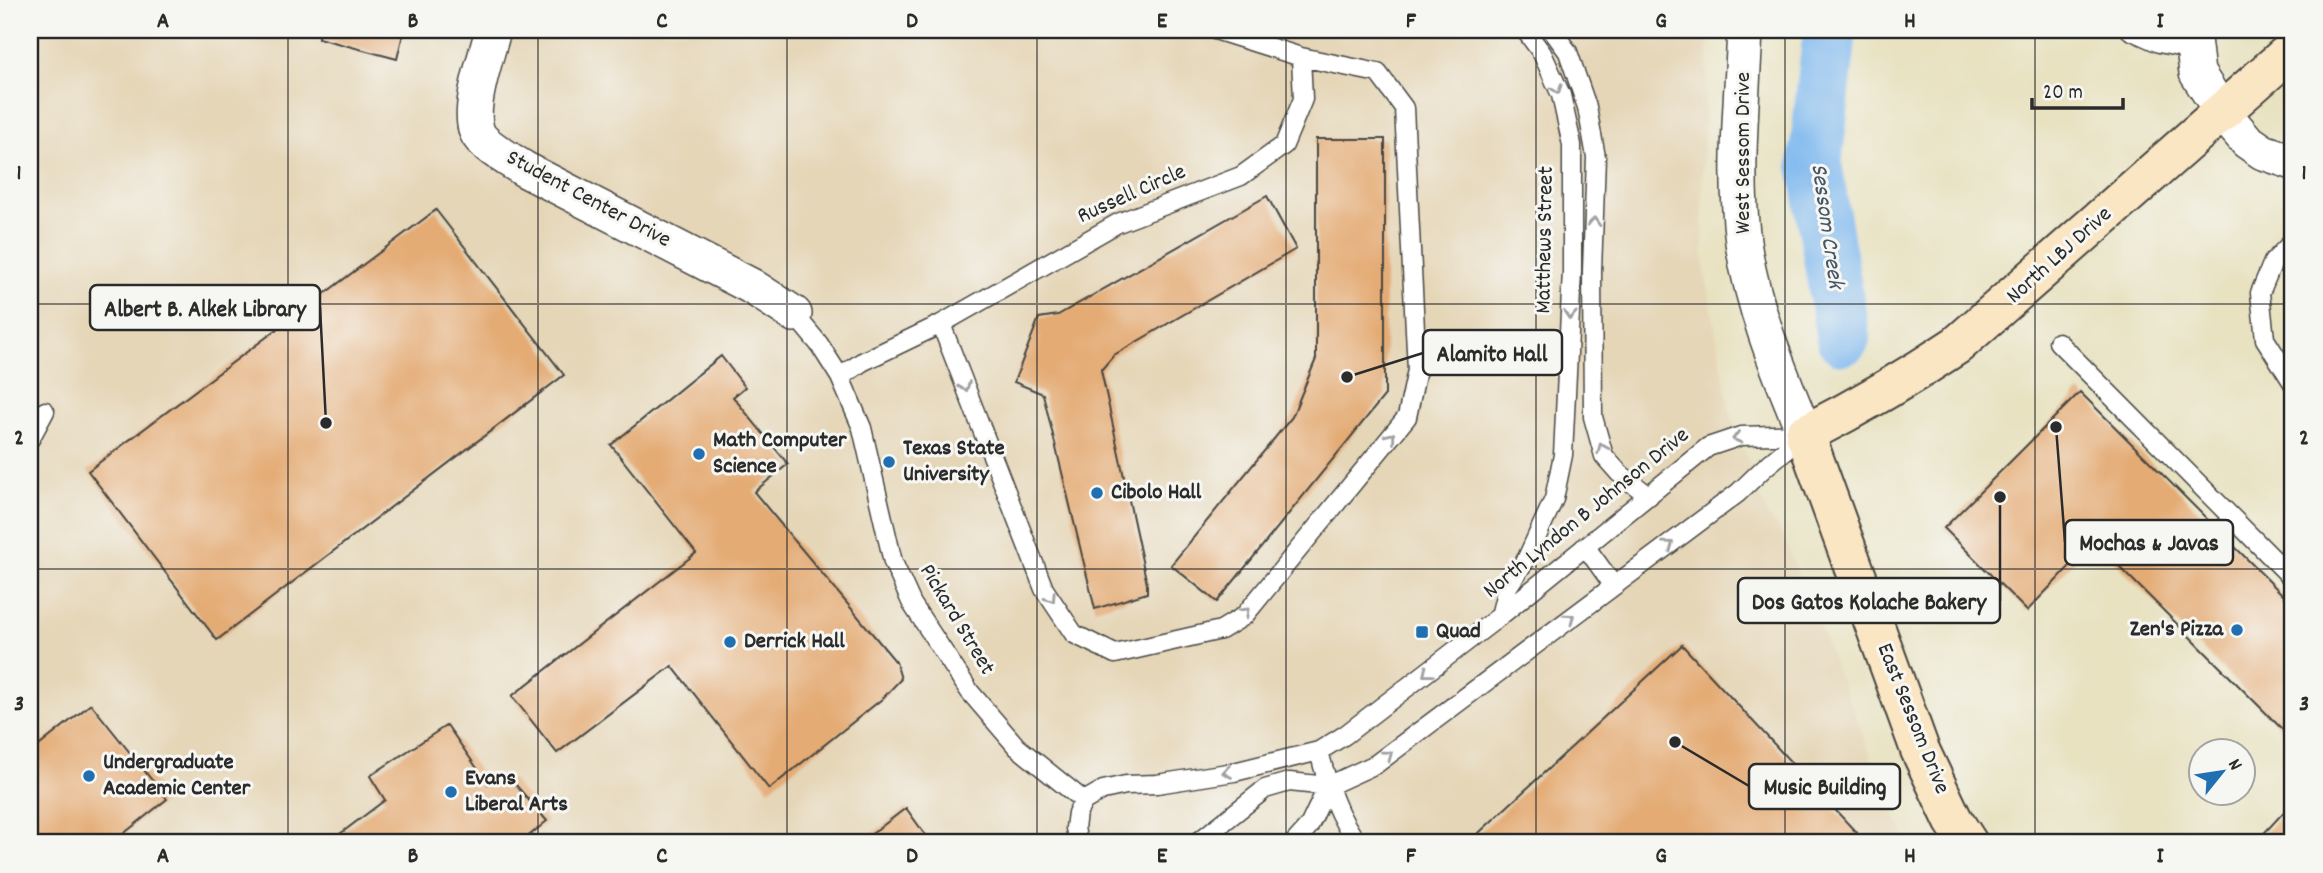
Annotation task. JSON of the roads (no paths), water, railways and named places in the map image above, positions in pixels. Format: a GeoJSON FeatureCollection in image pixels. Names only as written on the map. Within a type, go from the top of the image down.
{"type":"FeatureCollection","features":[{"type":"Feature","properties":{"kind":"street","name":"Student Center Drive"},"geometry":{"type":"LineString","coordinates":[[494,30],[476,100],[475,117],[477,133],[489,146],[524,169],[751,286],[794,314]]}},
{"type":"Feature","properties":{"kind":"street","name":"West Sessom Drive"},"geometry":{"type":"LineString","coordinates":[[1745,30],[1740,195],[1743,242],[1768,344],[1805,434]]}},
{"type":"Feature","properties":{"kind":"street"},"geometry":{"type":"LineString","coordinates":[[2192,40],[2197,73],[2222,112],[2247,141],[2263,152],[2293,162]]}},
{"type":"Feature","properties":{"kind":"street","name":"North LBJ Drive"},"geometry":{"type":"LineString","coordinates":[[1805,434],[1864,404],[1956,345],[2293,49]]}},
{"type":"Feature","properties":{"kind":"street","name":"East Sessom Drive"},"geometry":{"type":"LineString","coordinates":[[1805,434],[1920,750],[1953,820],[1968,843]]}},
{"type":"Feature","properties":{"kind":"lane"},"geometry":{"type":"LineString","coordinates":[[941,324],[1044,589],[1074,634],[1115,654],[1221,630],[1244,616],[1408,417],[1417,370],[1404,108],[1378,73],[1301,57],[1215,30]]}},
{"type":"Feature","properties":{"kind":"lane","name":"Matthews Street"},"geometry":{"type":"LineString","coordinates":[[1500,616],[1507,588],[1528,558],[1554,499],[1559,477],[1563,455],[1573,271],[1572,145],[1561,95],[1542,53],[1525,30]]}},
{"type":"Feature","properties":{"kind":"lane","name":"Matthews Street"},"geometry":{"type":"LineString","coordinates":[[1552,30],[1568,52],[1587,107],[1596,157],[1592,271],[1592,418],[1604,456],[1619,473],[1649,496]]}},
{"type":"Feature","properties":{"kind":"lane"},"geometry":{"type":"LineString","coordinates":[[2130,30],[2159,43],[2192,40]]}},
{"type":"Feature","properties":{"kind":"lane","name":"Russell Circle"},"geometry":{"type":"LineString","coordinates":[[840,377],[862,362],[941,324],[1118,223],[1241,176],[1284,145],[1303,99],[1301,57]]}},
{"type":"Feature","properties":{"kind":"lane"},"geometry":{"type":"LineString","coordinates":[[2293,241],[2273,262],[2260,293],[2265,339],[2293,383]]}},
{"type":"Feature","properties":{"kind":"lane","name":"Pickard Street"},"geometry":{"type":"LineString","coordinates":[[794,314],[819,344],[840,377],[862,428],[893,562],[912,604],[970,692],[1017,747],[1084,801]]}},
{"type":"Feature","properties":{"kind":"lane"},"geometry":{"type":"LineString","coordinates":[[2057,342],[2293,579]]}},
{"type":"Feature","properties":{"kind":"lane"},"geometry":{"type":"LineString","coordinates":[[30,439],[46,411]]}},
{"type":"Feature","properties":{"kind":"lane"},"geometry":{"type":"LineString","coordinates":[[1197,843],[1265,789],[1289,782],[1328,786],[1376,764],[1738,493],[1805,434]]}},
{"type":"Feature","properties":{"kind":"lane","name":"North Lyndon B Johnson Drive"},"geometry":{"type":"LineString","coordinates":[[1084,801],[1103,790],[1126,785],[1157,784],[1234,772],[1319,751],[1345,735],[1500,616],[1708,447],[1741,436],[1805,434]]}},
{"type":"Feature","properties":{"kind":"lane"},"geometry":{"type":"LineString","coordinates":[[1585,546],[1614,586]]}},
{"type":"Feature","properties":{"kind":"lane"},"geometry":{"type":"LineString","coordinates":[[1319,751],[1328,786],[1349,832],[1358,843]]}},
{"type":"Feature","properties":{"kind":"lane"},"geometry":{"type":"LineString","coordinates":[[1293,843],[1309,826],[1328,786]]}},
{"type":"Feature","properties":{"kind":"lane"},"geometry":{"type":"LineString","coordinates":[[1078,843],[1074,828],[1077,813],[1084,801]]}},
{"type":"Feature","properties":{"kind":"waterway","name":"Sessom Creek"},"geometry":{"type":"LineString","coordinates":[[1830,30],[1815,164],[1843,338]]}},
{"type":"Feature","properties":{"kind":"place","name":"Alamito Hall"},"geometry":{"type":"Point","coordinates":[1347,377]}},
{"type":"Feature","properties":{"kind":"place","name":"Albert B. Alkek Library"},"geometry":{"type":"Point","coordinates":[326,423]}},
{"type":"Feature","properties":{"kind":"place","name":"Mochas & Javas"},"geometry":{"type":"Point","coordinates":[2056,427]}},
{"type":"Feature","properties":{"kind":"place","name":"Math Computer Science"},"geometry":{"type":"Point","coordinates":[699,454]}},
{"type":"Feature","properties":{"kind":"place","name":"Texas State University"},"geometry":{"type":"Point","coordinates":[889,462]}},
{"type":"Feature","properties":{"kind":"place","name":"Cibolo Hall"},"geometry":{"type":"Point","coordinates":[1097,493]}},
{"type":"Feature","properties":{"kind":"place","name":"Dos Gatos Kolache Bakery"},"geometry":{"type":"Point","coordinates":[2000,497]}},
{"type":"Feature","properties":{"kind":"place","name":"Zen's Pizza"},"geometry":{"type":"Point","coordinates":[2237,630]}},
{"type":"Feature","properties":{"kind":"place","name":"Quad"},"geometry":{"type":"Point","coordinates":[1422,632]}},
{"type":"Feature","properties":{"kind":"place","name":"Derrick Hall"},"geometry":{"type":"Point","coordinates":[730,642]}},
{"type":"Feature","properties":{"kind":"place","name":"Music Building"},"geometry":{"type":"Point","coordinates":[1675,742]}},
{"type":"Feature","properties":{"kind":"place","name":"Undergraduate Academic Center"},"geometry":{"type":"Point","coordinates":[89,776]}},
{"type":"Feature","properties":{"kind":"place","name":"Evans Liberal Arts"},"geometry":{"type":"Point","coordinates":[451,792]}}]}
